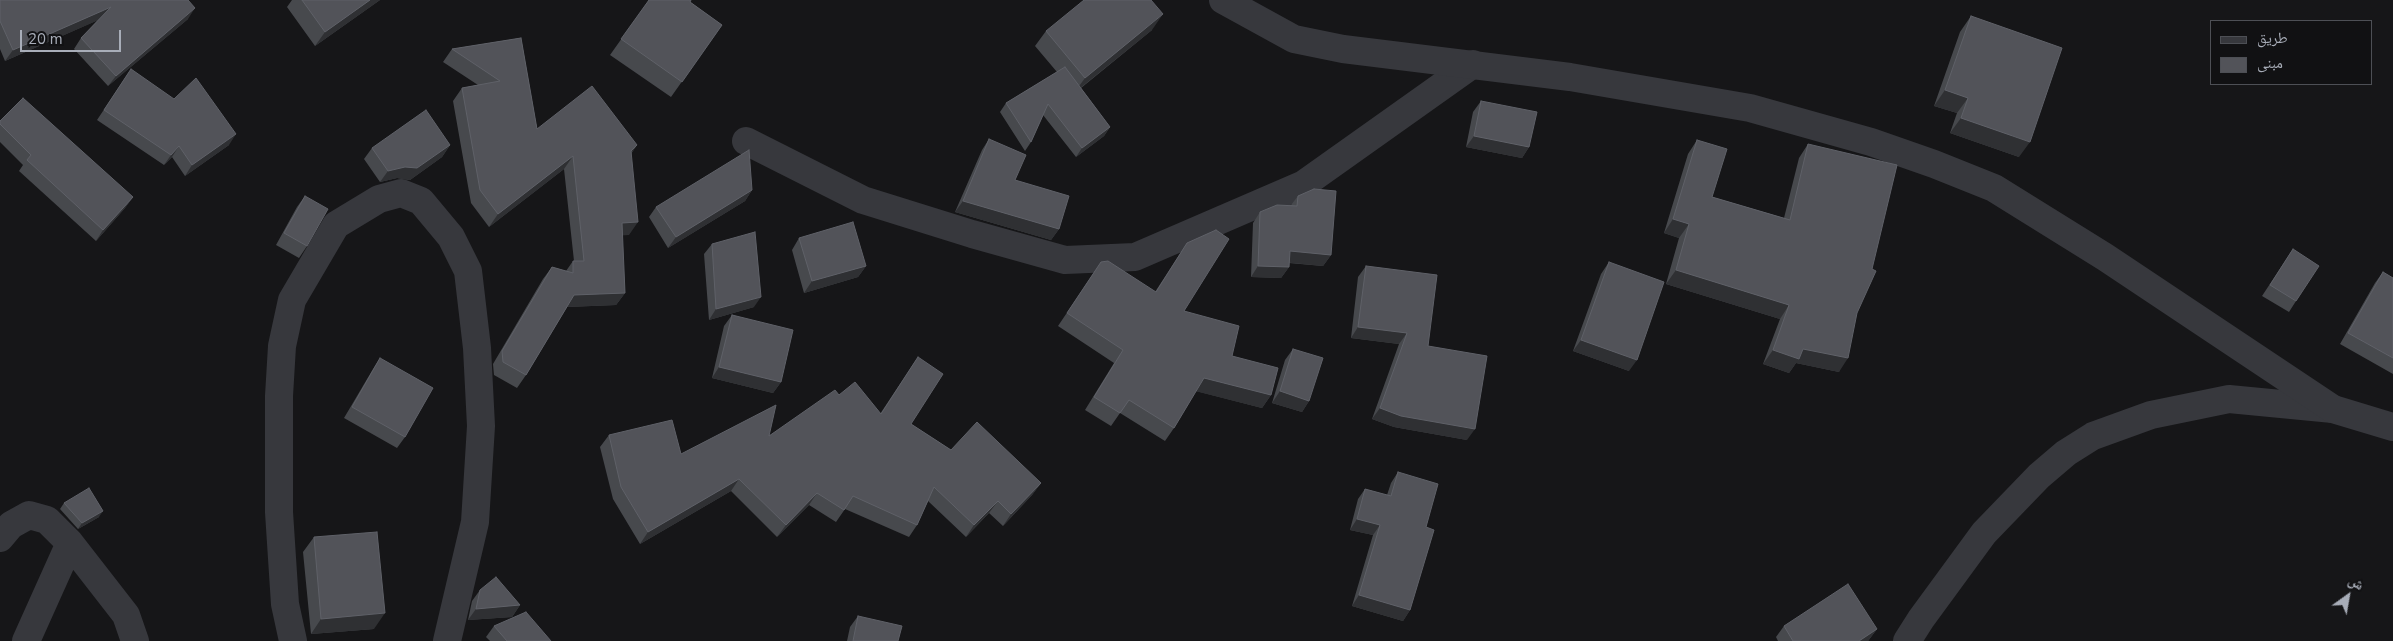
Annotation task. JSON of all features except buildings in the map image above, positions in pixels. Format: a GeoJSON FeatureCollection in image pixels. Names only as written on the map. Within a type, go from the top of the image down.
{"type":"FeatureCollection","features":[{"type":"Feature","properties":{"kind":"street"},"geometry":{"type":"LineString","coordinates":[[1223,0],[1294,38],[1343,49],[1570,77],[1750,108],[1871,142],[1934,164],[1994,188],[2105,257],[2333,409]]}},
{"type":"Feature","properties":{"kind":"street"},"geometry":{"type":"LineString","coordinates":[[746,141],[863,200],[972,234],[1065,260],[1135,257],[1304,184],[1473,64]]}},
{"type":"Feature","properties":{"kind":"street"},"geometry":{"type":"LineString","coordinates":[[294,641],[285,604],[279,502],[279,396],[282,346],[292,300],[336,225],[379,199],[401,193],[421,201],[451,237],[468,271],[477,348],[481,426],[475,522],[448,641]]}},
{"type":"Feature","properties":{"kind":"street"},"geometry":{"type":"LineString","coordinates":[[1907,641],[1921,619],[1990,527],[2039,476],[2066,453],[2092,436],[2151,415],[2230,399],[2333,409],[2393,426]]}},
{"type":"Feature","properties":{"kind":"street"},"geometry":{"type":"LineString","coordinates":[[0,538],[11,525],[29,515],[47,520],[70,542],[126,615],[135,641]]}},
{"type":"Feature","properties":{"kind":"street"},"geometry":{"type":"LineString","coordinates":[[26,641],[70,542]]}}]}
